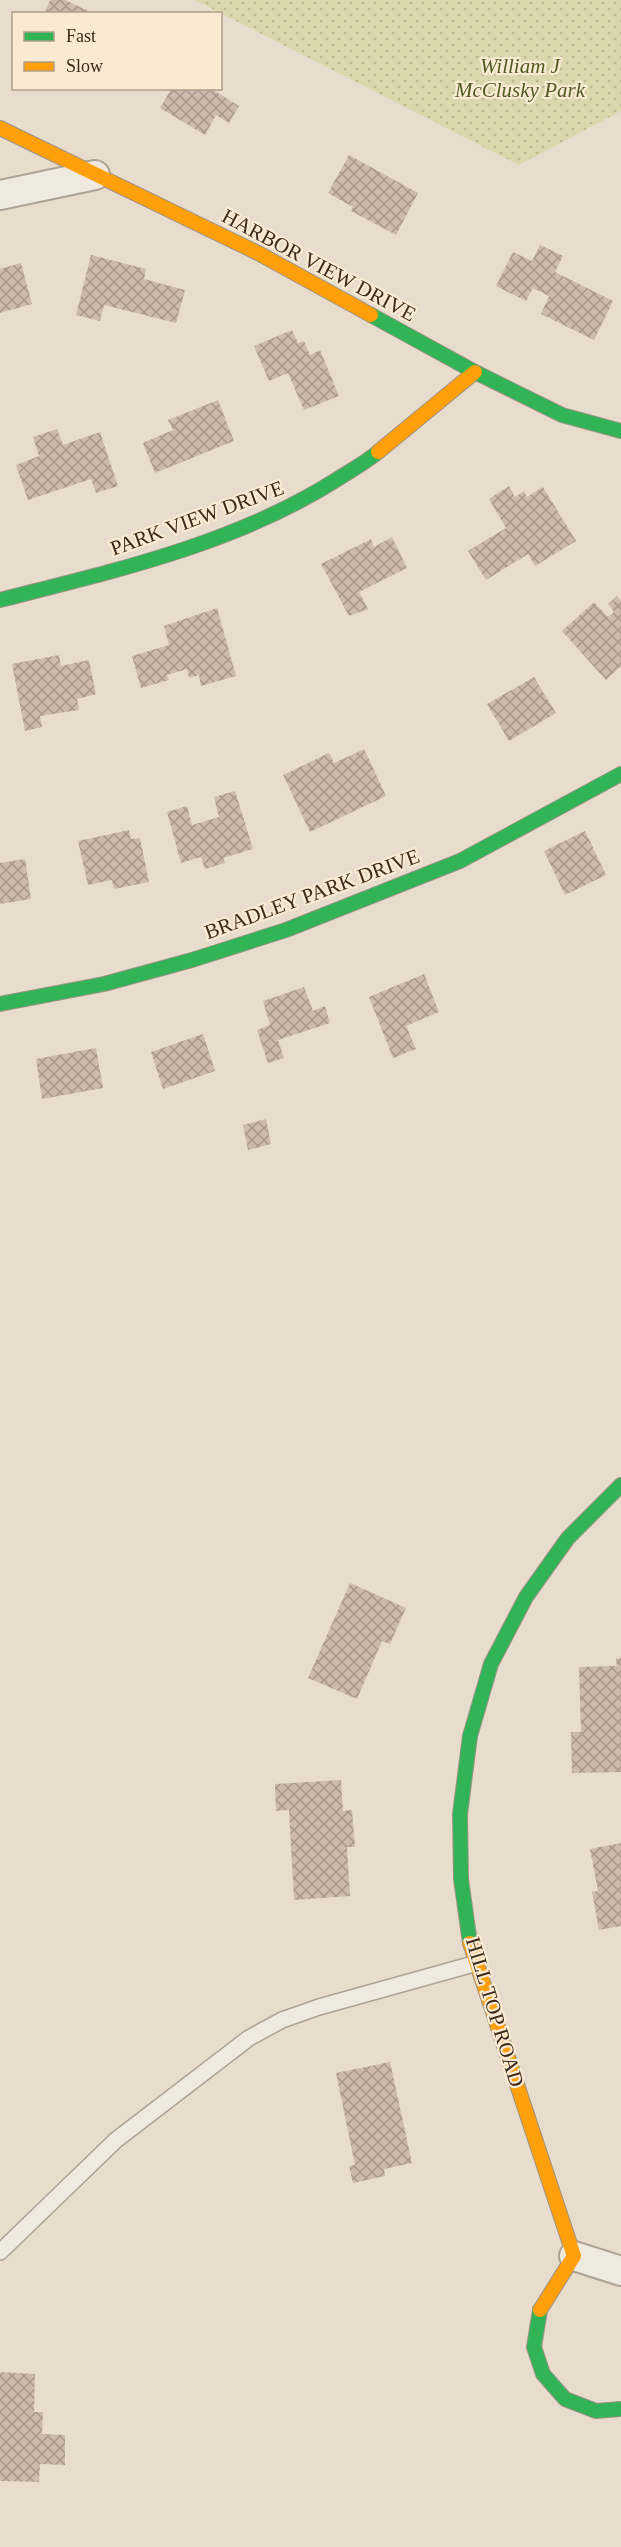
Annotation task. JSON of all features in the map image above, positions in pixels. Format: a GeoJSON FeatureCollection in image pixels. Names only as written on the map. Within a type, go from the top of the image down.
{"type":"FeatureCollection","features":[{"type":"Feature","properties":{"kind":"street","name":"HARBOR VIEW DRIVE"},"geometry":{"type":"LineString","coordinates":[[0,128],[258,253],[475,372],[562,416],[621,431]]}},
{"type":"Feature","properties":{"kind":"street"},"geometry":{"type":"LineString","coordinates":[[0,195],[95,175]]}},
{"type":"Feature","properties":{"kind":"street","name":"PARK VIEW DRIVE"},"geometry":{"type":"LineString","coordinates":[[0,600],[128,568],[219,536],[298,504],[371,458],[475,372]]}},
{"type":"Feature","properties":{"kind":"street","name":"BRADLEY PARK DRIVE"},"geometry":{"type":"LineString","coordinates":[[0,1004],[115,981],[192,960],[286,930],[460,861],[621,774]]}},
{"type":"Feature","properties":{"kind":"street","name":"HILL TOP ROAD"},"geometry":{"type":"LineString","coordinates":[[574,2256],[471,1948],[461,1879],[460,1814],[470,1736],[491,1664],[526,1598],[562,1546],[621,1485]]}},
{"type":"Feature","properties":{"kind":"street"},"geometry":{"type":"LineString","coordinates":[[621,2271],[574,2256],[540,2311],[534,2347],[543,2373],[565,2399],[596,2411],[621,2409]]}},
{"type":"Feature","properties":{"kind":"lane"},"geometry":{"type":"LineString","coordinates":[[0,2252],[116,2140],[249,2038],[282,2020],[319,2007],[477,1963]]}},
{"type":"Feature","properties":{"kind":"green space","name":"William J McClusky Park"},"geometry":{"type":"Polygon","coordinates":[[[195,0],[621,0],[621,111],[519,165],[195,0]]]}},
{"type":"Feature","properties":{"kind":"building"},"geometry":{"type":"Polygon","coordinates":[[[50,0],[65,0],[91,12],[45,12],[50,0]]]}},
{"type":"Feature","properties":{"kind":"building"},"geometry":{"type":"Polygon","coordinates":[[[171,90],[213,90],[239,106],[229,123],[216,115],[205,135],[160,108],[171,90]]]}},
{"type":"Feature","properties":{"kind":"building"},"geometry":{"type":"Polygon","coordinates":[[[349,155],[418,193],[396,235],[351,211],[353,207],[328,193],[349,155]]]}},
{"type":"Feature","properties":{"kind":"building"},"geometry":{"type":"Polygon","coordinates":[[[540,245],[563,256],[555,272],[613,301],[594,340],[541,314],[549,296],[533,288],[526,301],[496,286],[513,252],[532,261],[540,245]]]}},
{"type":"Feature","properties":{"kind":"building"},"geometry":{"type":"Polygon","coordinates":[[[91,255],[146,269],[144,279],[185,290],[176,323],[104,305],[100,321],[76,315],[91,255]]]}},
{"type":"Feature","properties":{"kind":"building"},"geometry":{"type":"Polygon","coordinates":[[[21,263],[32,304],[0,313],[0,269],[21,263]]]}},
{"type":"Feature","properties":{"kind":"building"},"geometry":{"type":"Polygon","coordinates":[[[292,330],[298,343],[304,341],[310,355],[320,350],[339,396],[304,410],[288,373],[269,381],[254,346],[292,330]]]}},
{"type":"Feature","properties":{"kind":"building"},"geometry":{"type":"Polygon","coordinates":[[[218,400],[234,441],[155,473],[143,443],[173,430],[168,420],[218,400]]]}},
{"type":"Feature","properties":{"kind":"building"},"geometry":{"type":"Polygon","coordinates":[[[57,429],[63,445],[100,432],[118,486],[96,493],[91,479],[28,500],[16,465],[39,456],[33,437],[57,429]]]}},
{"type":"Feature","properties":{"kind":"building"},"geometry":{"type":"Polygon","coordinates":[[[509,486],[515,497],[524,491],[527,497],[543,487],[576,541],[535,566],[528,554],[486,580],[468,551],[506,528],[489,499],[509,486]]]}},
{"type":"Feature","properties":{"kind":"building"},"geometry":{"type":"Polygon","coordinates":[[[392,537],[407,568],[359,592],[368,609],[349,616],[321,564],[371,539],[374,547],[392,537]]]}},
{"type":"Feature","properties":{"kind":"building"},"geometry":{"type":"Polygon","coordinates":[[[617,596],[621,601],[621,666],[606,680],[562,631],[594,602],[608,617],[614,612],[608,604],[617,596]]]}},
{"type":"Feature","properties":{"kind":"building"},"geometry":{"type":"Polygon","coordinates":[[[217,608],[236,676],[201,686],[199,675],[189,678],[187,669],[167,675],[169,680],[141,688],[132,656],[169,645],[164,626],[217,608]]]}},
{"type":"Feature","properties":{"kind":"building"},"geometry":{"type":"Polygon","coordinates":[[[59,655],[61,666],[89,660],[96,694],[77,699],[79,710],[40,716],[42,727],[25,731],[12,664],[59,655]]]}},
{"type":"Feature","properties":{"kind":"building"},"geometry":{"type":"Polygon","coordinates":[[[534,677],[556,713],[509,741],[487,704],[534,677]]]}},
{"type":"Feature","properties":{"kind":"building"},"geometry":{"type":"Polygon","coordinates":[[[364,749],[386,796],[310,832],[283,775],[329,753],[334,763],[364,749]]]}},
{"type":"Feature","properties":{"kind":"building"},"geometry":{"type":"Polygon","coordinates":[[[235,791],[253,849],[223,858],[225,863],[205,869],[201,857],[181,863],[167,812],[187,806],[192,825],[219,817],[214,797],[235,791]]]}},
{"type":"Feature","properties":{"kind":"building"},"geometry":{"type":"Polygon","coordinates":[[[129,830],[131,839],[140,838],[149,882],[114,889],[112,880],[88,885],[78,841],[129,830]]]}},
{"type":"Feature","properties":{"kind":"building"},"geometry":{"type":"Polygon","coordinates":[[[585,831],[606,875],[565,895],[544,851],[585,831]]]}},
{"type":"Feature","properties":{"kind":"building"},"geometry":{"type":"Polygon","coordinates":[[[25,859],[31,899],[0,904],[0,863],[25,859]]]}},
{"type":"Feature","properties":{"kind":"building"},"geometry":{"type":"Polygon","coordinates":[[[424,974],[439,1012],[406,1026],[416,1049],[393,1058],[369,997],[424,974]]]}},
{"type":"Feature","properties":{"kind":"building"},"geometry":{"type":"Polygon","coordinates":[[[304,987],[313,1011],[325,1006],[330,1023],[278,1040],[284,1058],[268,1063],[257,1030],[270,1025],[263,1001],[304,987]]]}},
{"type":"Feature","properties":{"kind":"building"},"geometry":{"type":"Polygon","coordinates":[[[203,1034],[215,1071],[163,1089],[151,1052],[203,1034]]]}},
{"type":"Feature","properties":{"kind":"building"},"geometry":{"type":"Polygon","coordinates":[[[96,1048],[103,1088],[42,1099],[36,1059],[96,1048]]]}},
{"type":"Feature","properties":{"kind":"building"},"geometry":{"type":"Polygon","coordinates":[[[266,1119],[271,1144],[248,1150],[243,1125],[266,1119]]]}},
{"type":"Feature","properties":{"kind":"building"},"geometry":{"type":"Polygon","coordinates":[[[350,1583],[406,1608],[390,1644],[382,1641],[357,1699],[308,1678],[350,1583]]]}},
{"type":"Feature","properties":{"kind":"building"},"geometry":{"type":"Polygon","coordinates":[[[621,1658],[621,1772],[572,1773],[571,1732],[581,1732],[579,1667],[617,1666],[616,1659],[621,1658]]]}},
{"type":"Feature","properties":{"kind":"building"},"geometry":{"type":"Polygon","coordinates":[[[341,1780],[343,1811],[352,1810],[355,1847],[347,1847],[350,1896],[294,1900],[289,1810],[276,1811],[275,1784],[341,1780]]]}},
{"type":"Feature","properties":{"kind":"building"},"geometry":{"type":"Polygon","coordinates":[[[621,1843],[621,1926],[599,1930],[592,1892],[598,1891],[590,1849],[621,1843]]]}},
{"type":"Feature","properties":{"kind":"building"},"geometry":{"type":"Polygon","coordinates":[[[390,2062],[412,2163],[384,2169],[385,2176],[353,2183],[349,2166],[355,2165],[336,2073],[390,2062]]]}},
{"type":"Feature","properties":{"kind":"building"},"geometry":{"type":"Polygon","coordinates":[[[0,2372],[35,2374],[34,2412],[43,2412],[42,2434],[65,2435],[65,2465],[40,2464],[39,2482],[0,2481],[0,2372]]]}},
{"type":"Feature","properties":{"kind":"traffic: fast"},"geometry":{"type":"LineString","coordinates":[[371,315],[475,372],[562,415],[621,431]]}},
{"type":"Feature","properties":{"kind":"traffic: fast"},"geometry":{"type":"LineString","coordinates":[[0,600],[173,553],[257,522],[336,480],[378,452]]}},
{"type":"Feature","properties":{"kind":"traffic: fast"},"geometry":{"type":"LineString","coordinates":[[0,1004],[104,984],[192,960],[286,930],[460,861],[621,774]]}},
{"type":"Feature","properties":{"kind":"traffic: fast"},"geometry":{"type":"LineString","coordinates":[[470,1943],[461,1879],[460,1814],[470,1736],[491,1664],[526,1597],[568,1538],[621,1485]]}},
{"type":"Feature","properties":{"kind":"traffic: fast"},"geometry":{"type":"LineString","coordinates":[[540,2310],[534,2347],[543,2374],[565,2399],[596,2411],[621,2409]]}},
{"type":"Feature","properties":{"kind":"traffic: slow"},"geometry":{"type":"LineString","coordinates":[[0,128],[258,253],[371,315]]}},
{"type":"Feature","properties":{"kind":"traffic: slow"},"geometry":{"type":"LineString","coordinates":[[378,452],[475,372]]}},
{"type":"Feature","properties":{"kind":"traffic: slow"},"geometry":{"type":"LineString","coordinates":[[470,1943],[574,2256],[540,2310]]}}]}
